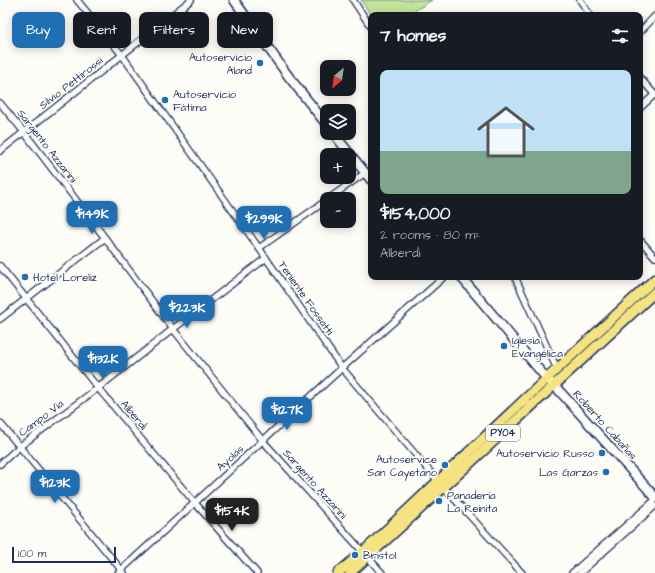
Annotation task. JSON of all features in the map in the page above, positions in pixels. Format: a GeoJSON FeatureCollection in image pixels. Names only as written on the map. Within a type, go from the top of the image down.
{"type":"FeatureCollection","features":[{"type":"Feature","properties":{"kind":"main road","name":"PY04"},"geometry":{"type":"LineString","coordinates":[[550,382],[557,369],[655,279]]}},
{"type":"Feature","properties":{"kind":"main road","name":"PY04"},"geometry":{"type":"LineString","coordinates":[[350,573],[365,555],[550,382],[655,292]]}},
{"type":"Feature","properties":{"kind":"main road","name":"PY04"},"geometry":{"type":"LineString","coordinates":[[338,573],[365,555]]}},
{"type":"Feature","properties":{"kind":"street","name":"Teniente Fossatti"},"geometry":{"type":"LineString","coordinates":[[77,0],[122,55],[342,368],[441,484],[522,573]]}},
{"type":"Feature","properties":{"kind":"street","name":"Silvio Pettirossi"},"geometry":{"type":"LineString","coordinates":[[0,151],[191,0]]}},
{"type":"Feature","properties":{"kind":"street"},"geometry":{"type":"LineString","coordinates":[[234,0],[289,77],[320,116]]}},
{"type":"Feature","properties":{"kind":"street"},"geometry":{"type":"LineString","coordinates":[[353,0],[368,22]]}},
{"type":"Feature","properties":{"kind":"street"},"geometry":{"type":"LineString","coordinates":[[580,0],[588,12]]}},
{"type":"Feature","properties":{"kind":"street"},"geometry":{"type":"LineString","coordinates":[[643,29],[655,16]]}},
{"type":"Feature","properties":{"kind":"street"},"geometry":{"type":"LineString","coordinates":[[643,81],[655,95],[643,105]]}},
{"type":"Feature","properties":{"kind":"street","name":"Sargento Azzarini"},"geometry":{"type":"LineString","coordinates":[[0,103],[24,132],[173,329],[263,441],[382,573]]}},
{"type":"Feature","properties":{"kind":"street"},"geometry":{"type":"LineString","coordinates":[[339,140],[368,176]]}},
{"type":"Feature","properties":{"kind":"street"},"geometry":{"type":"LineString","coordinates":[[338,192],[365,173]]}},
{"type":"Feature","properties":{"kind":"street"},"geometry":{"type":"LineString","coordinates":[[259,248],[320,205]]}},
{"type":"Feature","properties":{"kind":"street"},"geometry":{"type":"LineString","coordinates":[[0,319],[105,238]]}},
{"type":"Feature","properties":{"kind":"street"},"geometry":{"type":"LineString","coordinates":[[643,243],[655,257]]}},
{"type":"Feature","properties":{"kind":"street","name":"Campo Vìa"},"geometry":{"type":"LineString","coordinates":[[0,464],[19,447],[266,258]]}},
{"type":"Feature","properties":{"kind":"street","name":"Alberdi"},"geometry":{"type":"LineString","coordinates":[[0,266],[98,388],[256,573]]}},
{"type":"Feature","properties":{"kind":"street","name":"Ayolas"},"geometry":{"type":"LineString","coordinates":[[121,572],[342,368],[441,280]]}},
{"type":"Feature","properties":{"kind":"street","name":"Roberto Cabañas"},"geometry":{"type":"LineString","coordinates":[[464,280],[550,382],[655,497]]}},
{"type":"Feature","properties":{"kind":"street"},"geometry":{"type":"LineString","coordinates":[[516,280],[557,369]]}},
{"type":"Feature","properties":{"kind":"street"},"geometry":{"type":"LineString","coordinates":[[0,423],[121,572]]}},
{"type":"Feature","properties":{"kind":"street"},"geometry":{"type":"LineString","coordinates":[[572,573],[655,500]]}},
{"type":"Feature","properties":{"kind":"street"},"geometry":{"type":"LineString","coordinates":[[580,573],[655,506]]}},
{"type":"Feature","properties":{"kind":"green space"},"geometry":{"type":"Polygon","coordinates":[[[361,0],[432,0],[413,12],[369,12],[361,0]]]}},
{"type":"Feature","properties":{"kind":"place","name":"Autoservicio Aland"},"geometry":{"type":"Point","coordinates":[260,63]}},
{"type":"Feature","properties":{"kind":"place","name":"Autoservicio Fátima"},"geometry":{"type":"Point","coordinates":[165,100]}},
{"type":"Feature","properties":{"kind":"place","name":"Hotel Loreliz"},"geometry":{"type":"Point","coordinates":[25,277]}},
{"type":"Feature","properties":{"kind":"place","name":"Iglesia Evangélica"},"geometry":{"type":"Point","coordinates":[504,346]}},
{"type":"Feature","properties":{"kind":"place","name":"Autoservicio Russo"},"geometry":{"type":"Point","coordinates":[602,453]}},
{"type":"Feature","properties":{"kind":"place","name":"Autoservice San Cayetano"},"geometry":{"type":"Point","coordinates":[445,465]}},
{"type":"Feature","properties":{"kind":"place","name":"Las Garzas"},"geometry":{"type":"Point","coordinates":[606,472]}},
{"type":"Feature","properties":{"kind":"place","name":"Panadería La Reinita"},"geometry":{"type":"Point","coordinates":[439,501]}},
{"type":"Feature","properties":{"kind":"place","name":"Bristol"},"geometry":{"type":"Point","coordinates":[355,555]}}]}
